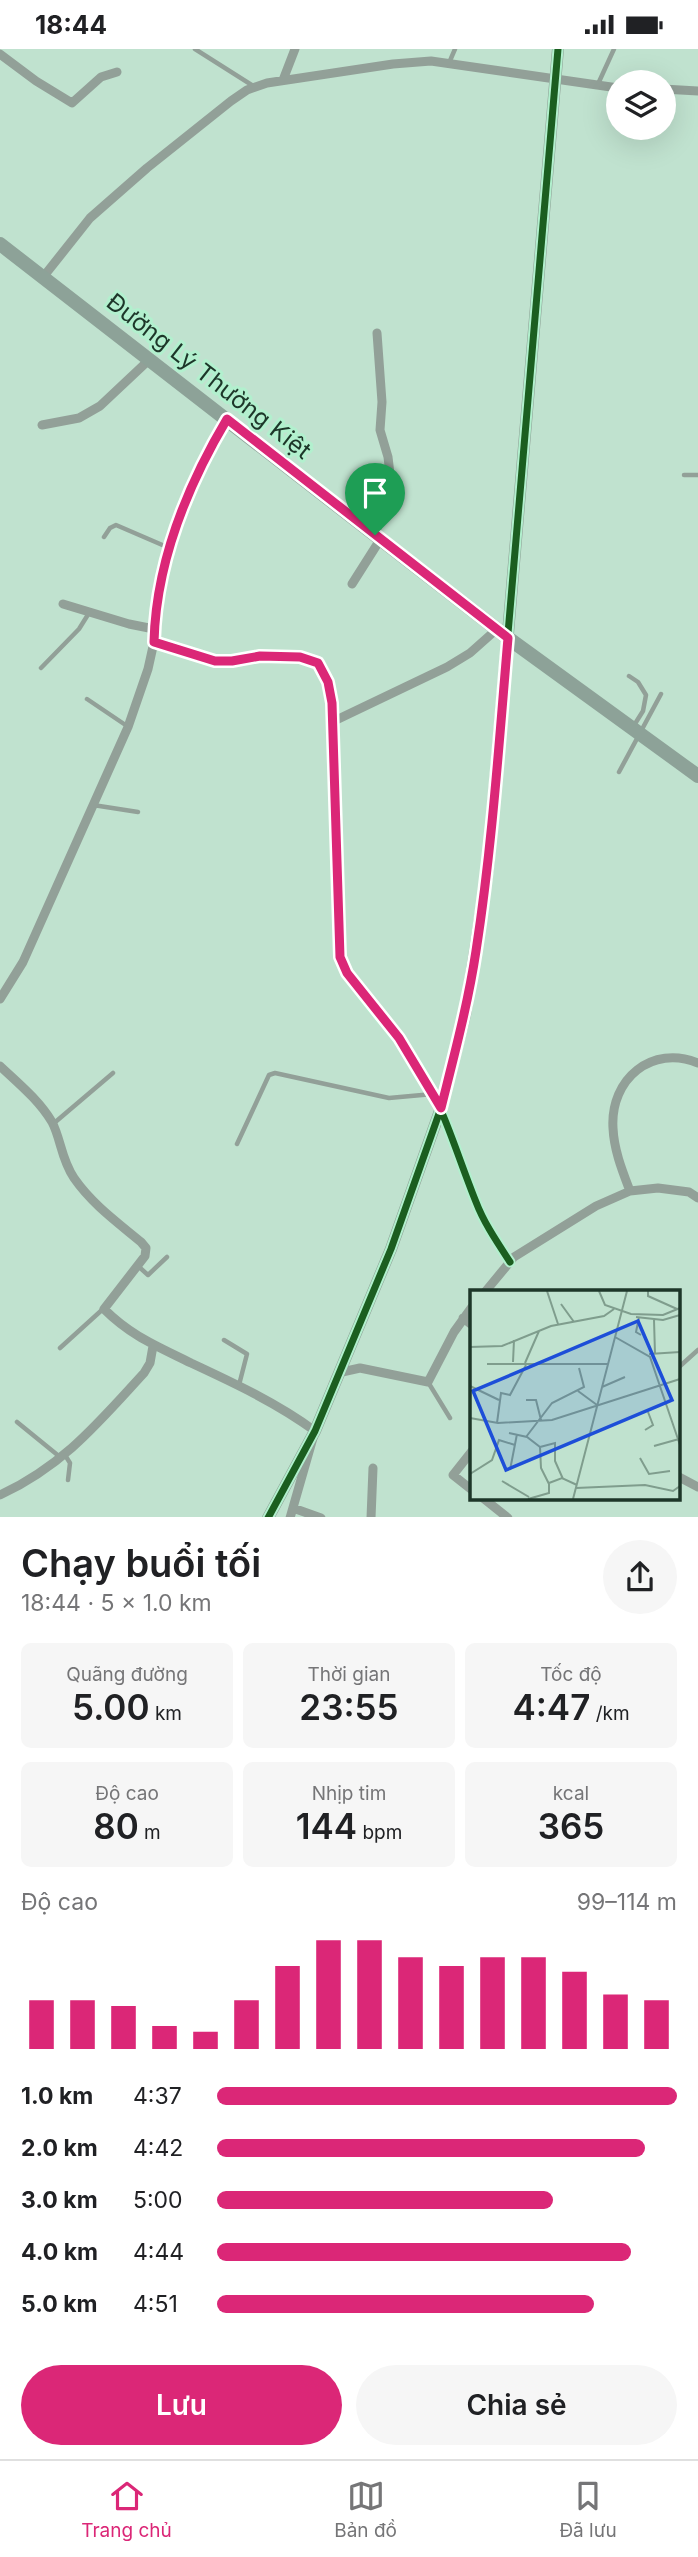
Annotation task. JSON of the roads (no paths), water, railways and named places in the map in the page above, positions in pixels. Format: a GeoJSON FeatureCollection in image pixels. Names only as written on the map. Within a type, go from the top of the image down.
{"type":"FeatureCollection","features":[{"type":"Feature","properties":{"kind":"main road","name":"Đường Lý Thường Kiệt"},"geometry":{"type":"LineString","coordinates":[[0,244],[503,634],[698,776]]}},
{"type":"Feature","properties":{"kind":"street"},"geometry":{"type":"LineString","coordinates":[[283,80],[295,49]]}},
{"type":"Feature","properties":{"kind":"street"},"geometry":{"type":"LineString","coordinates":[[268,1517],[315,1431],[342,1372],[391,1249],[441,1108],[465,1015],[488,867],[503,634],[558,49]]}},
{"type":"Feature","properties":{"kind":"street"},"geometry":{"type":"LineString","coordinates":[[0,54],[72,103],[102,77],[117,72]]}},
{"type":"Feature","properties":{"kind":"street"},"geometry":{"type":"LineString","coordinates":[[44,276],[90,218],[147,167],[231,101],[256,87],[283,80],[431,61],[606,86]]}},
{"type":"Feature","properties":{"kind":"street"},"geometry":{"type":"LineString","coordinates":[[676,90],[698,91]]}},
{"type":"Feature","properties":{"kind":"street"},"geometry":{"type":"LineString","coordinates":[[352,584],[378,543],[377,536],[390,474],[380,430],[382,402],[377,333]]}},
{"type":"Feature","properties":{"kind":"street"},"geometry":{"type":"LineString","coordinates":[[41,425],[79,418],[100,406],[150,359]]}},
{"type":"Feature","properties":{"kind":"street"},"geometry":{"type":"LineString","coordinates":[[0,999],[23,963],[128,727],[148,669],[154,642],[155,609],[168,548],[204,458],[227,419]]}},
{"type":"Feature","properties":{"kind":"street"},"geometry":{"type":"LineString","coordinates":[[63,604],[154,629]]}},
{"type":"Feature","properties":{"kind":"street"},"geometry":{"type":"LineString","coordinates":[[332,723],[447,667],[503,634]]}},
{"type":"Feature","properties":{"kind":"street"},"geometry":{"type":"LineString","coordinates":[[154,642],[215,661],[260,656],[310,659],[318,663],[328,682],[332,723],[340,957],[347,973],[399,1038],[441,1108],[476,1203],[488,1229],[510,1262]]}},
{"type":"Feature","properties":{"kind":"street"},"geometry":{"type":"LineString","coordinates":[[630,1191],[617,1156],[613,1125],[616,1098],[626,1080],[648,1061],[673,1056],[698,1063]]}},
{"type":"Feature","properties":{"kind":"street"},"geometry":{"type":"LineString","coordinates":[[0,1066],[34,1099],[53,1124],[61,1155],[72,1176],[93,1203],[146,1248],[145,1256],[104,1309],[119,1324],[153,1346],[239,1386],[286,1411],[315,1431]]}},
{"type":"Feature","properties":{"kind":"street"},"geometry":{"type":"LineString","coordinates":[[487,1290],[510,1262],[596,1206],[630,1191],[668,1189],[689,1192],[698,1198]]}},
{"type":"Feature","properties":{"kind":"street"},"geometry":{"type":"LineString","coordinates":[[342,1372],[360,1368],[428,1382],[470,1309]]}},
{"type":"Feature","properties":{"kind":"street"},"geometry":{"type":"LineString","coordinates":[[463,1318],[470,1323]]}},
{"type":"Feature","properties":{"kind":"street"},"geometry":{"type":"LineString","coordinates":[[0,1495],[31,1480],[86,1437],[144,1373],[153,1346]]}},
{"type":"Feature","properties":{"kind":"street"},"geometry":{"type":"LineString","coordinates":[[315,1431],[291,1513],[321,1517]]}},
{"type":"Feature","properties":{"kind":"street"},"geometry":{"type":"LineString","coordinates":[[470,1454],[453,1475],[470,1488]]}},
{"type":"Feature","properties":{"kind":"street"},"geometry":{"type":"LineString","coordinates":[[371,1517],[373,1468]]}},
{"type":"Feature","properties":{"kind":"street"},"geometry":{"type":"LineString","coordinates":[[680,1478],[698,1487]]}},
{"type":"Feature","properties":{"kind":"street"},"geometry":{"type":"LineString","coordinates":[[486,1500],[508,1517]]}},
{"type":"Feature","properties":{"kind":"lane"},"geometry":{"type":"LineString","coordinates":[[195,49],[256,87]]}},
{"type":"Feature","properties":{"kind":"lane"},"geometry":{"type":"LineString","coordinates":[[448,64],[455,49]]}},
{"type":"Feature","properties":{"kind":"lane"},"geometry":{"type":"LineString","coordinates":[[597,85],[614,49]]}},
{"type":"Feature","properties":{"kind":"lane"},"geometry":{"type":"LineString","coordinates":[[684,475],[698,474]]}},
{"type":"Feature","properties":{"kind":"lane"},"geometry":{"type":"LineString","coordinates":[[104,537],[110,528],[116,525],[168,548]]}},
{"type":"Feature","properties":{"kind":"lane"},"geometry":{"type":"LineString","coordinates":[[41,668],[79,629],[89,612]]}},
{"type":"Feature","properties":{"kind":"lane"},"geometry":{"type":"LineString","coordinates":[[619,772],[636,731],[646,695],[638,682],[629,676]]}},
{"type":"Feature","properties":{"kind":"lane"},"geometry":{"type":"LineString","coordinates":[[636,731],[661,694]]}},
{"type":"Feature","properties":{"kind":"lane"},"geometry":{"type":"LineString","coordinates":[[87,699],[128,727]]}},
{"type":"Feature","properties":{"kind":"lane"},"geometry":{"type":"LineString","coordinates":[[92,804],[138,812]]}},
{"type":"Feature","properties":{"kind":"lane"},"geometry":{"type":"LineString","coordinates":[[53,1124],[113,1073]]}},
{"type":"Feature","properties":{"kind":"lane"},"geometry":{"type":"LineString","coordinates":[[237,1144],[269,1075],[275,1073],[389,1098],[433,1094]]}},
{"type":"Feature","properties":{"kind":"lane"},"geometry":{"type":"LineString","coordinates":[[138,1265],[148,1275],[167,1258]]}},
{"type":"Feature","properties":{"kind":"lane"},"geometry":{"type":"LineString","coordinates":[[60,1348],[104,1309]]}},
{"type":"Feature","properties":{"kind":"lane"},"geometry":{"type":"LineString","coordinates":[[224,1340],[247,1354],[239,1386]]}},
{"type":"Feature","properties":{"kind":"lane"},"geometry":{"type":"LineString","coordinates":[[680,1366],[698,1350]]}},
{"type":"Feature","properties":{"kind":"lane"},"geometry":{"type":"LineString","coordinates":[[428,1382],[450,1417]]}},
{"type":"Feature","properties":{"kind":"lane"},"geometry":{"type":"LineString","coordinates":[[17,1422],[70,1463],[68,1480]]}}]}
